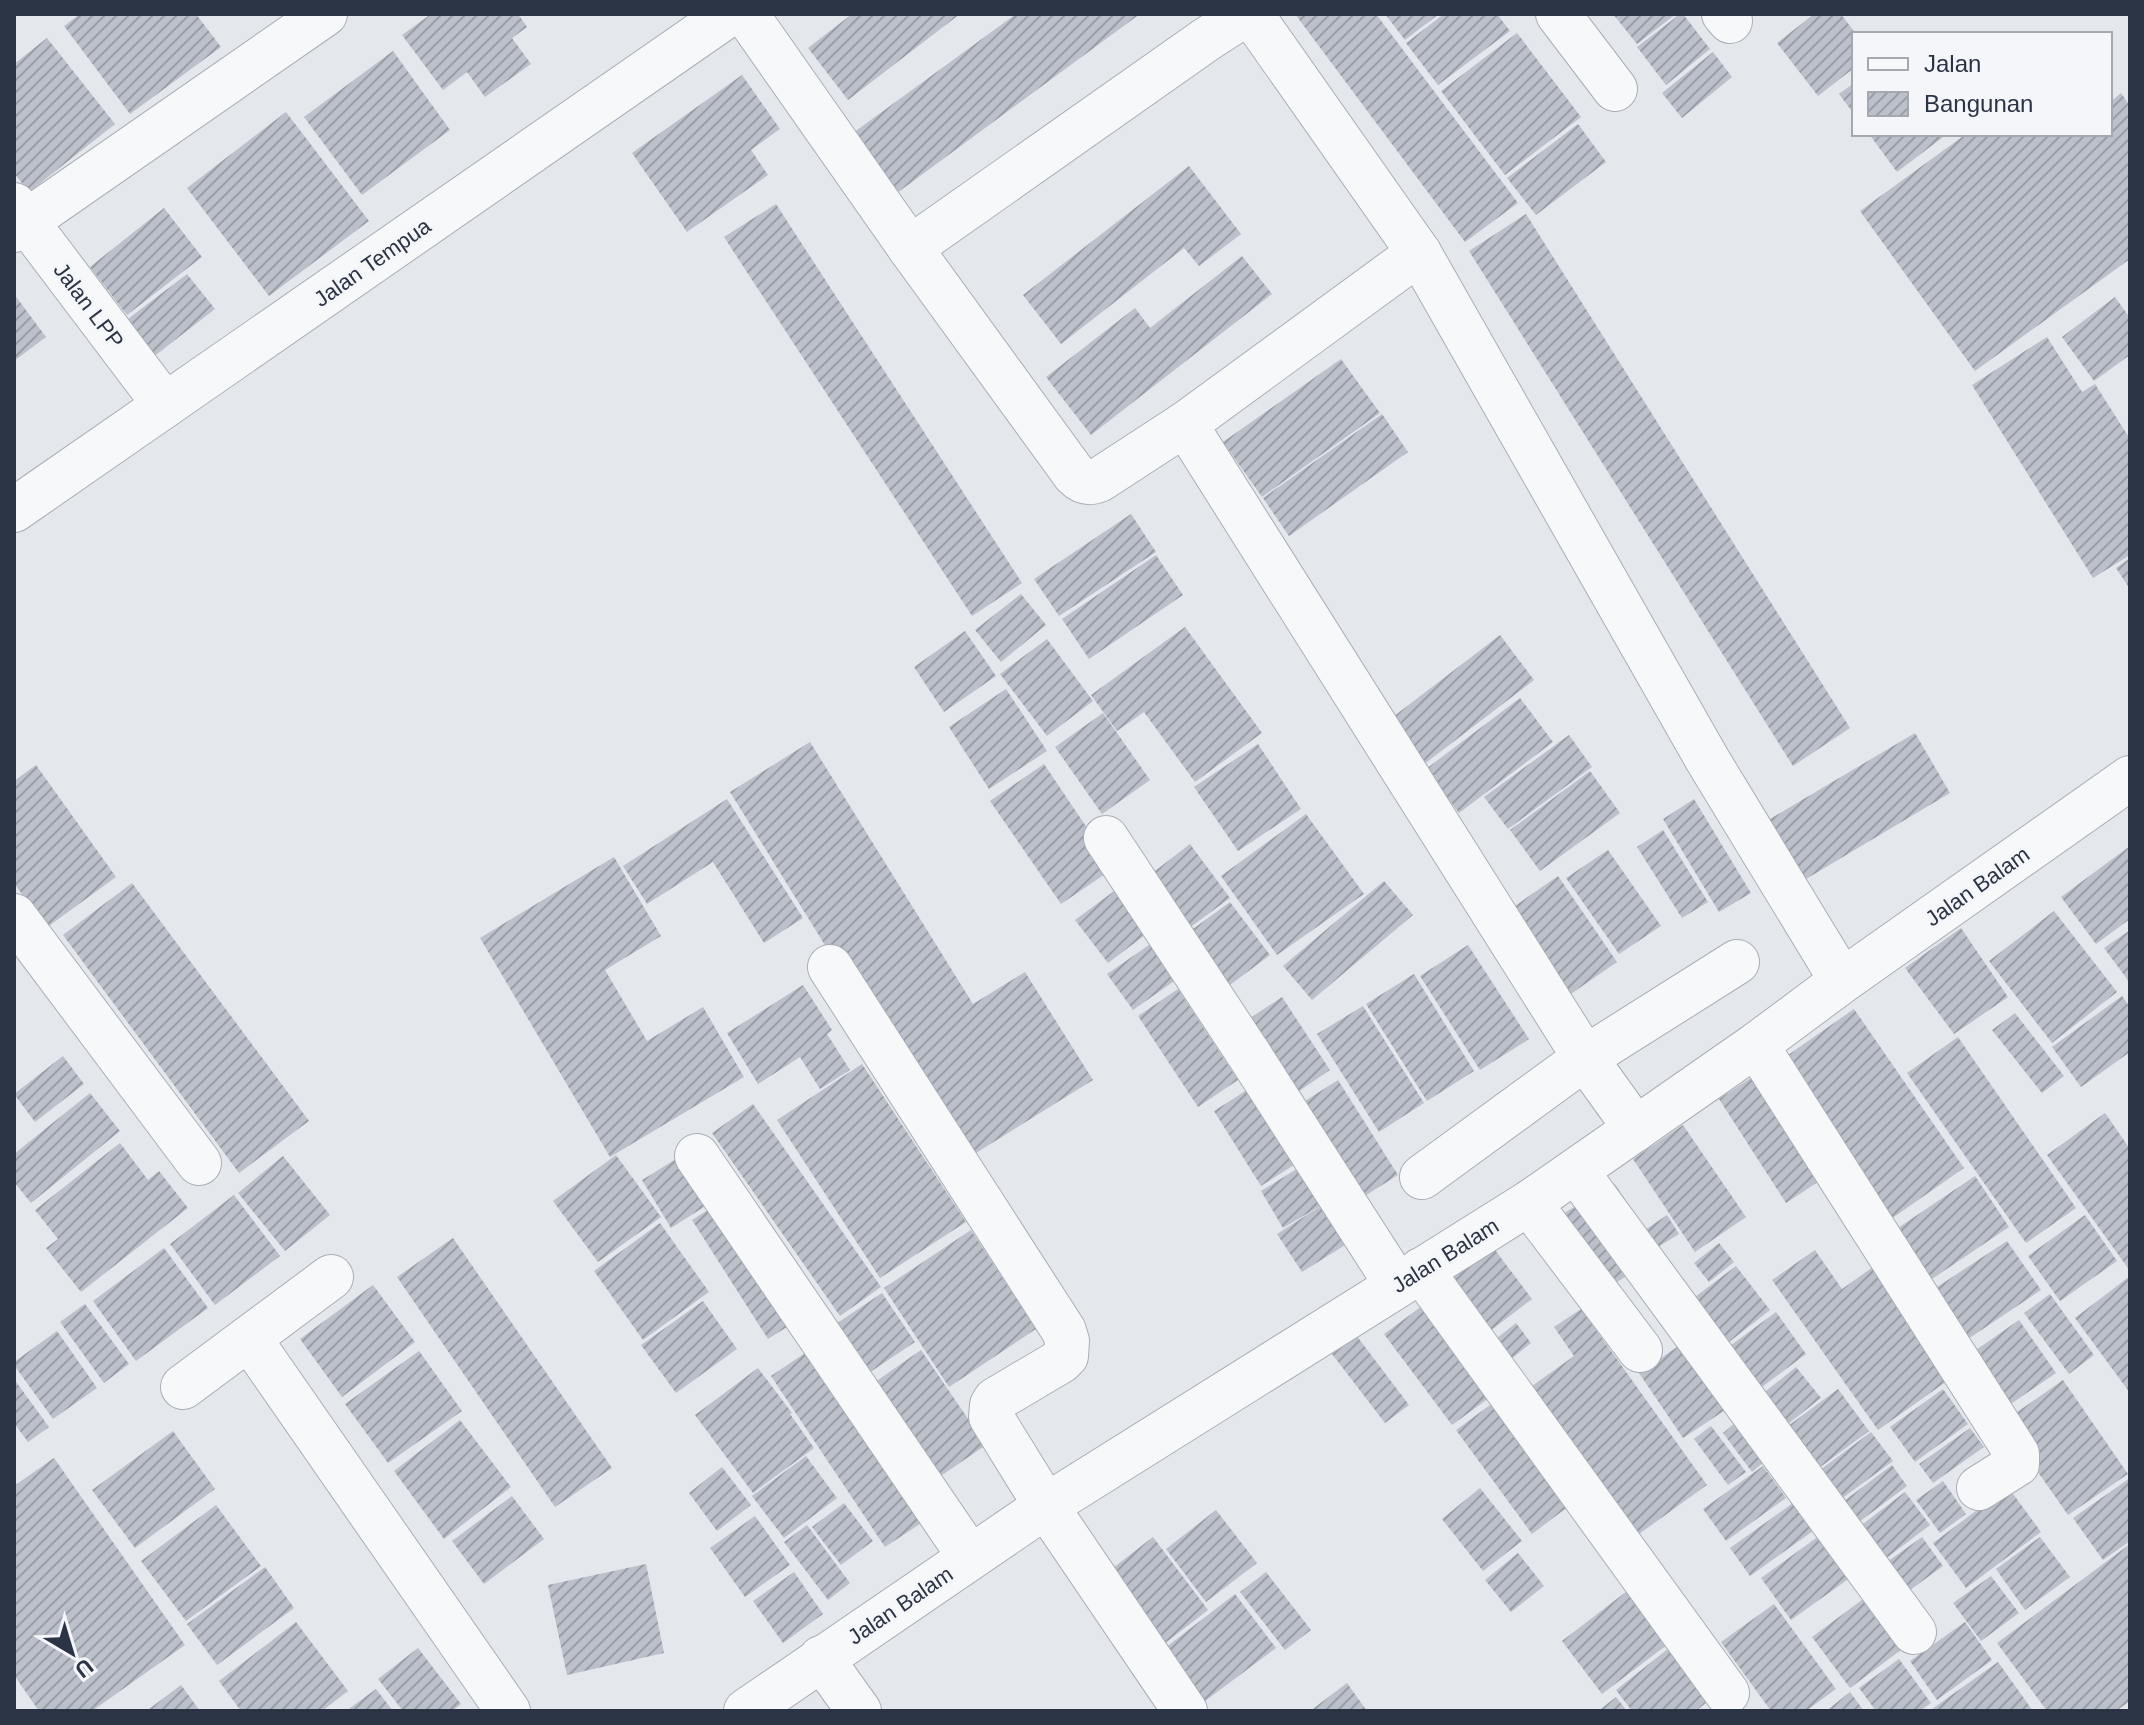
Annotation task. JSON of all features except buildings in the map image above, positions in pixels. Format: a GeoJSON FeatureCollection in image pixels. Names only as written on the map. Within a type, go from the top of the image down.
{"type":"FeatureCollection","features":[{"type":"Feature","properties":{"kind":"street"},"geometry":{"type":"LineString","coordinates":[[18,219],[325,14]]}},
{"type":"Feature","properties":{"kind":"street","name":"Jalan Tempua"},"geometry":{"type":"LineString","coordinates":[[14,510],[729,14]]}},
{"type":"Feature","properties":{"kind":"street"},"geometry":{"type":"LineString","coordinates":[[746,14],[910,248],[1080,480],[1099,480],[1185,424],[1419,253]]}},
{"type":"Feature","properties":{"kind":"street"},"geometry":{"type":"LineString","coordinates":[[910,248],[1207,39],[1248,14],[1419,253],[1707,759],[1842,981]]}},
{"type":"Feature","properties":{"kind":"street"},"geometry":{"type":"LineString","coordinates":[[1558,14],[1615,89]]}},
{"type":"Feature","properties":{"kind":"street","name":"Jalan LPP"},"geometry":{"type":"LineString","coordinates":[[18,219],[165,405]]}},
{"type":"Feature","properties":{"kind":"street"},"geometry":{"type":"LineString","coordinates":[[1185,424],[1585,1058],[1636,1129]]}},
{"type":"Feature","properties":{"kind":"street","name":"Jalan Balam"},"geometry":{"type":"LineString","coordinates":[[746,1711],[1046,1506],[1529,1203],[2130,778]]}},
{"type":"Feature","properties":{"kind":"street"},"geometry":{"type":"LineString","coordinates":[[1106,838],[1250,1056],[1409,1277],[1727,1693]]}},
{"type":"Feature","properties":{"kind":"street"},"geometry":{"type":"LineString","coordinates":[[14,916],[199,1163]]}},
{"type":"Feature","properties":{"kind":"street"},"geometry":{"type":"LineString","coordinates":[[1422,1177],[1585,1058],[1737,962]]}},
{"type":"Feature","properties":{"kind":"street"},"geometry":{"type":"LineString","coordinates":[[830,967],[1064,1331],[1066,1356],[995,1400],[990,1412],[993,1422],[1185,1711]]}},
{"type":"Feature","properties":{"kind":"street"},"geometry":{"type":"LineString","coordinates":[[1756,1045],[2017,1454],[2017,1464],[1979,1488]]}},
{"type":"Feature","properties":{"kind":"street"},"geometry":{"type":"LineString","coordinates":[[697,1156],[970,1557]]}},
{"type":"Feature","properties":{"kind":"street"},"geometry":{"type":"LineString","coordinates":[[1576,1171],[1914,1632]]}},
{"type":"Feature","properties":{"kind":"street"},"geometry":{"type":"LineString","coordinates":[[1529,1203],[1640,1350]]}},
{"type":"Feature","properties":{"kind":"street"},"geometry":{"type":"LineString","coordinates":[[183,1387],[331,1277]]}},
{"type":"Feature","properties":{"kind":"street"},"geometry":{"type":"LineString","coordinates":[[249,1338],[508,1711]]}},
{"type":"Feature","properties":{"kind":"street"},"geometry":{"type":"LineString","coordinates":[[821,1658],[859,1711]]}}]}
